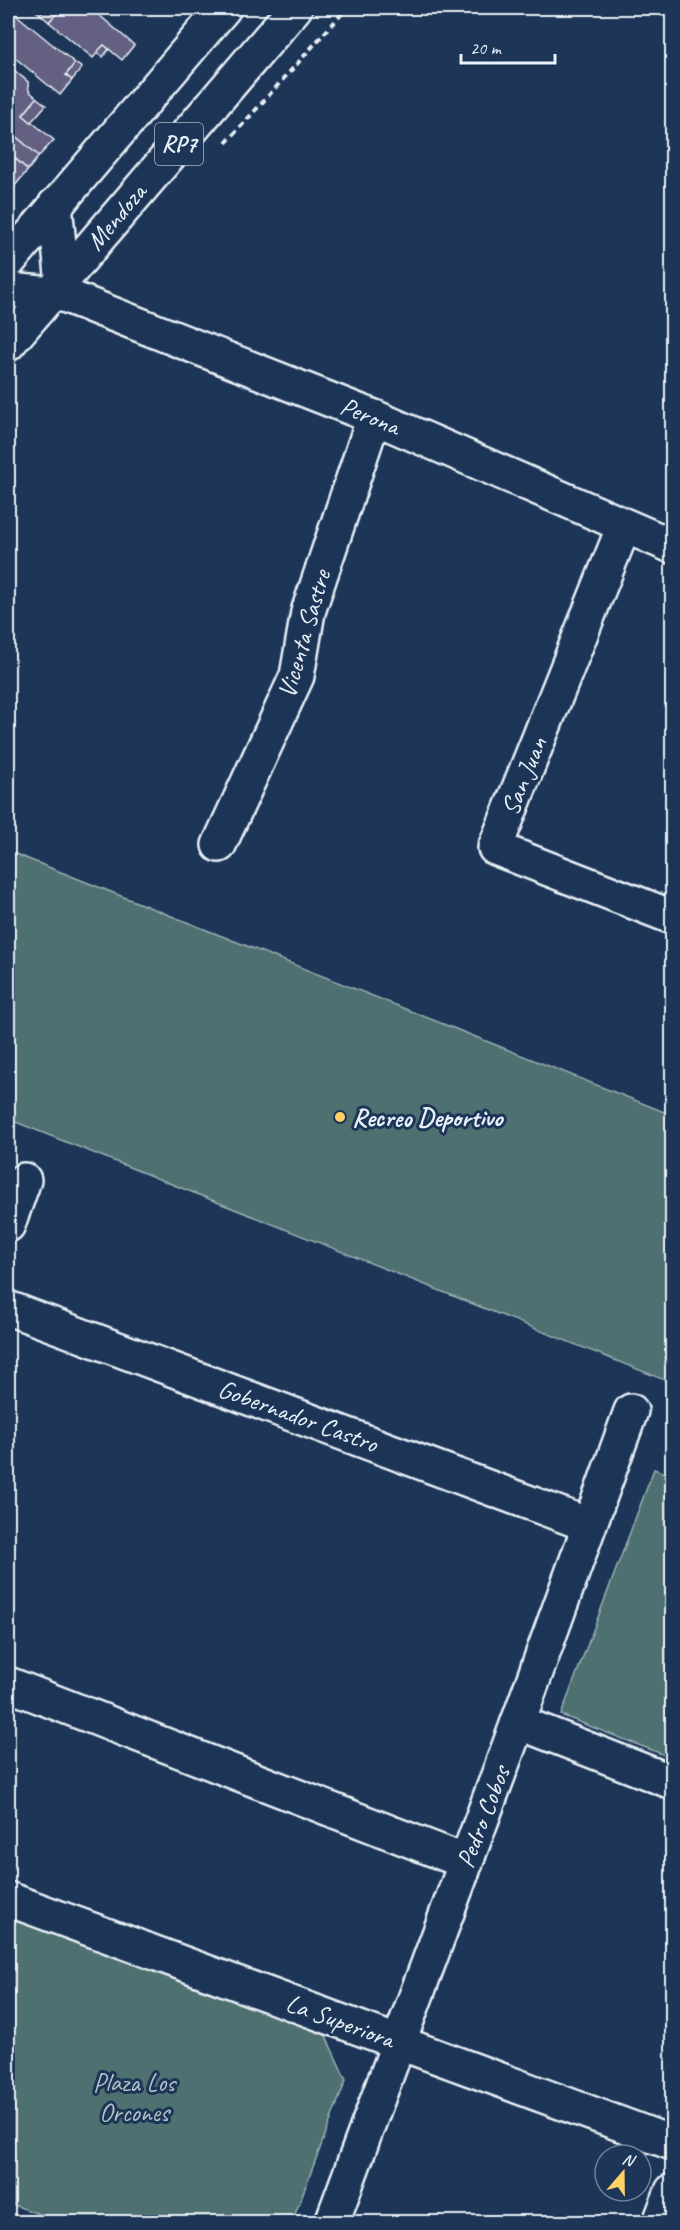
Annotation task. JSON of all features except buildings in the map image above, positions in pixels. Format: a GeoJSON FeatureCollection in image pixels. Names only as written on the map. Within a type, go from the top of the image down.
{"type":"FeatureCollection","features":[{"type":"Feature","properties":{"kind":"street","name":"Mendoza"},"geometry":{"type":"LineString","coordinates":[[8,262],[224,8]]}},
{"type":"Feature","properties":{"kind":"street","name":"Mendoza"},"geometry":{"type":"LineString","coordinates":[[8,344],[59,289],[295,8]]}},
{"type":"Feature","properties":{"kind":"street"},"geometry":{"type":"LineString","coordinates":[[55,205],[59,289]]}},
{"type":"Feature","properties":{"kind":"street","name":"Perona"},"geometry":{"type":"LineString","coordinates":[[8,290],[59,289],[374,417],[672,546]]}},
{"type":"Feature","properties":{"kind":"street","name":"Vicenta Sastre"},"geometry":{"type":"LineString","coordinates":[[219,845],[297,676],[308,612],[374,417]]}},
{"type":"Feature","properties":{"kind":"street","name":"San Juan"},"geometry":{"type":"LineString","coordinates":[[624,526],[495,848],[672,917]]}},
{"type":"Feature","properties":{"kind":"street"},"geometry":{"type":"LineString","coordinates":[[8,1225],[24,1180]]}},
{"type":"Feature","properties":{"kind":"street","name":"Gobernador Castro"},"geometry":{"type":"LineString","coordinates":[[8,1308],[589,1525]]}},
{"type":"Feature","properties":{"kind":"street","name":"Pedro Cobos"},"geometry":{"type":"LineString","coordinates":[[332,2223],[631,1411]]}},
{"type":"Feature","properties":{"kind":"street"},"geometry":{"type":"LineString","coordinates":[[8,1684],[466,1862]]}},
{"type":"Feature","properties":{"kind":"street"},"geometry":{"type":"LineString","coordinates":[[518,1722],[672,1782]]}},
{"type":"Feature","properties":{"kind":"street","name":"La Superiora"},"geometry":{"type":"LineString","coordinates":[[8,1899],[672,2144]]}},
{"type":"Feature","properties":{"kind":"street"},"geometry":{"type":"LineString","coordinates":[[660,2223],[672,2191]]}},
{"type":"Feature","properties":{"kind":"green space","name":"Recreo Deportivo"},"geometry":{"type":"Polygon","coordinates":[[[8,851],[672,1115],[672,1383],[8,1119],[8,851]]]}},
{"type":"Feature","properties":{"kind":"green space"},"geometry":{"type":"Polygon","coordinates":[[[654,1469],[672,1476],[672,1758],[561,1715],[654,1469]]]}},
{"type":"Feature","properties":{"kind":"green space","name":"Plaza Los Orcones"},"geometry":{"type":"Polygon","coordinates":[[[8,1917],[324,2032],[346,2080],[292,2222],[61,2222],[8,2203],[8,1917]]]}},
{"type":"Feature","properties":{"kind":"place","name":"Recreo Deportivo"},"geometry":{"type":"Point","coordinates":[340,1117]}}]}
